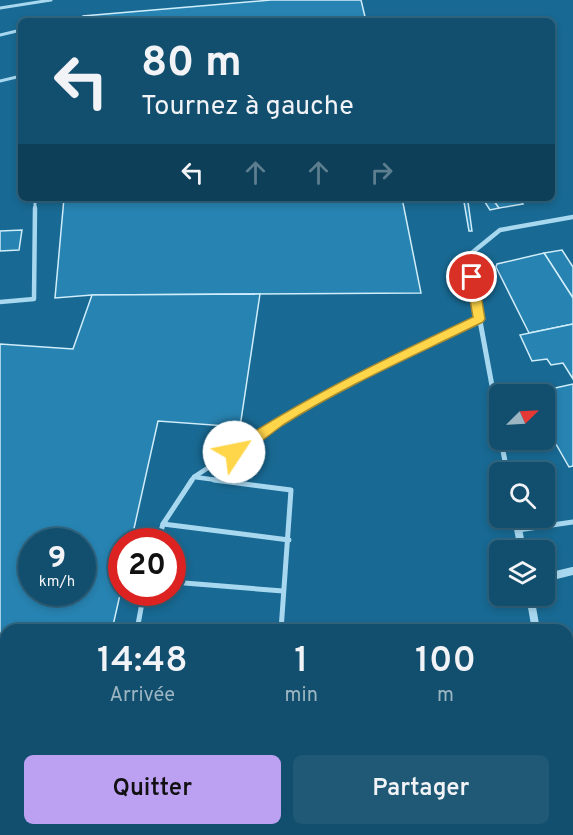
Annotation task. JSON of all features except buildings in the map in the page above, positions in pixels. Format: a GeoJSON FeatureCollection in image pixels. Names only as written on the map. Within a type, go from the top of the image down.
{"type":"FeatureCollection","features":[{"type":"Feature","properties":{"kind":"street"},"geometry":{"type":"LineString","coordinates":[[468,256],[491,384]]}},
{"type":"Feature","properties":{"kind":"street"},"geometry":{"type":"LineString","coordinates":[[518,530],[520,540]]}},
{"type":"Feature","properties":{"kind":"street"},"geometry":{"type":"LineString","coordinates":[[555,575],[573,571]]}},
{"type":"Feature","properties":{"kind":"street"},"geometry":{"type":"LineString","coordinates":[[532,606],[535,624]]}},
{"type":"Feature","properties":{"kind":"lane"},"geometry":{"type":"LineString","coordinates":[[0,8],[51,0]]}},
{"type":"Feature","properties":{"kind":"lane"},"geometry":{"type":"LineString","coordinates":[[0,35],[18,31]]}},
{"type":"Feature","properties":{"kind":"lane"},"geometry":{"type":"LineString","coordinates":[[0,81],[18,77]]}},
{"type":"Feature","properties":{"kind":"lane"},"geometry":{"type":"LineString","coordinates":[[0,302],[34,299],[35,201]]}},
{"type":"Feature","properties":{"kind":"lane"},"geometry":{"type":"LineString","coordinates":[[468,256],[500,230],[573,217]]}},
{"type":"Feature","properties":{"kind":"lane"},"geometry":{"type":"LineString","coordinates":[[162,528],[194,477],[290,415],[363,375],[479,319]]}},
{"type":"Feature","properties":{"kind":"lane"},"geometry":{"type":"LineString","coordinates":[[194,477],[291,490],[281,624]]}},
{"type":"Feature","properties":{"kind":"lane"},"geometry":{"type":"LineString","coordinates":[[518,530],[573,522]]}},
{"type":"Feature","properties":{"kind":"lane"},"geometry":{"type":"LineString","coordinates":[[163,524],[289,540]]}},
{"type":"Feature","properties":{"kind":"lane"},"geometry":{"type":"LineString","coordinates":[[186,583],[283,591]]}},
{"type":"Feature","properties":{"kind":"lane"},"geometry":{"type":"LineString","coordinates":[[138,624],[141,606]]}},
{"type":"Feature","properties":{"kind":"route"},"geometry":{"type":"LineString","coordinates":[[234,452],[279,421],[363,375],[479,319],[472,277]]}}]}
